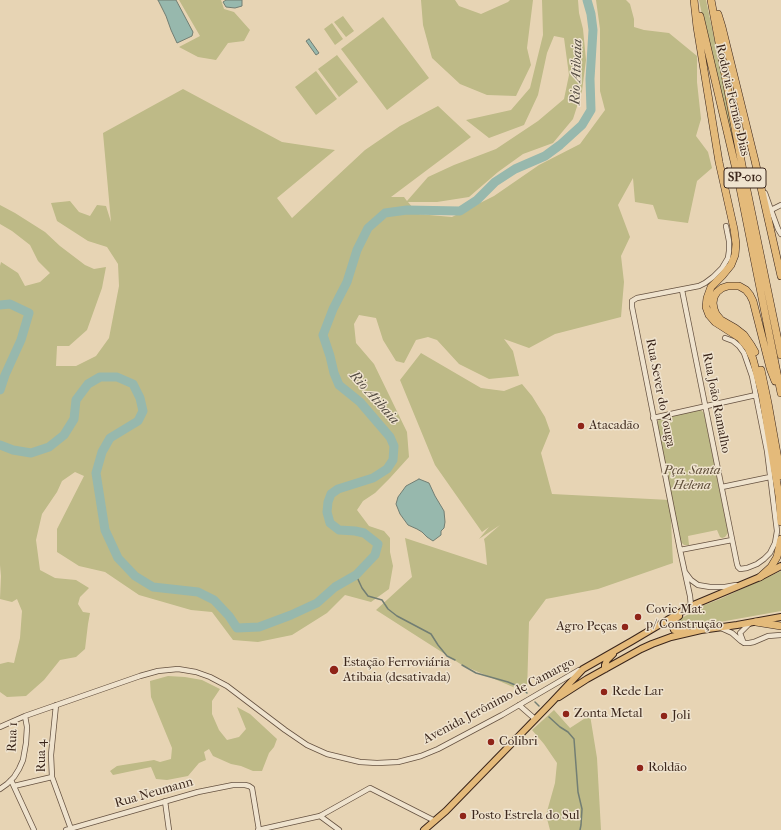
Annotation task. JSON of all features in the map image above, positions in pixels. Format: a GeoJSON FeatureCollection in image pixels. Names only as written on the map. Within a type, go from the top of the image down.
{"type":"FeatureCollection","features":[{"type":"Feature","properties":{"kind":"highway","name":"Rodovia Fernão Dias"},"geometry":{"type":"LineString","coordinates":[[695,0],[738,178],[781,394]]}},
{"type":"Feature","properties":{"kind":"highway"},"geometry":{"type":"LineString","coordinates":[[695,0],[697,27],[718,154],[736,244],[735,255],[731,265],[711,287],[707,298],[706,307],[709,315],[715,322],[740,338],[748,348],[753,359],[762,394],[779,496],[781,522]]}},
{"type":"Feature","properties":{"kind":"highway","name":"Rodovia Fernão Dias"},"geometry":{"type":"LineString","coordinates":[[712,0],[744,176],[781,355]]}},
{"type":"Feature","properties":{"kind":"highway"},"geometry":{"type":"LineString","coordinates":[[712,0],[722,27],[755,161],[781,276]]}},
{"type":"Feature","properties":{"kind":"highway"},"geometry":{"type":"LineString","coordinates":[[781,394],[770,368],[753,301],[750,295],[746,290],[739,286],[728,286],[722,288],[714,297],[714,309],[721,320],[744,335],[756,356],[763,379],[781,476]]}},
{"type":"Feature","properties":{"kind":"highway"},"geometry":{"type":"LineString","coordinates":[[760,577],[771,567],[777,557],[781,540]]}},
{"type":"Feature","properties":{"kind":"highway"},"geometry":{"type":"LineString","coordinates":[[753,622],[781,626]]}},
{"type":"Feature","properties":{"kind":"main road","name":"Avenida Jerônimo de Camargo"},"geometry":{"type":"LineString","coordinates":[[583,669],[689,607],[760,577],[781,566]]}},
{"type":"Feature","properties":{"kind":"main road"},"geometry":{"type":"LineString","coordinates":[[689,607],[675,619],[672,627],[677,631],[694,629],[701,630]]}},
{"type":"Feature","properties":{"kind":"main road"},"geometry":{"type":"LineString","coordinates":[[551,703],[587,679],[652,644],[671,637],[701,630],[781,617]]}},
{"type":"Feature","properties":{"kind":"main road"},"geometry":{"type":"LineString","coordinates":[[605,669],[607,660],[611,655],[632,641]]}},
{"type":"Feature","properties":{"kind":"main road"},"geometry":{"type":"LineString","coordinates":[[424,830],[435,821],[583,669]]}},
{"type":"Feature","properties":{"kind":"street"},"geometry":{"type":"LineString","coordinates":[[755,161],[771,210],[781,234]]}},
{"type":"Feature","properties":{"kind":"street"},"geometry":{"type":"LineString","coordinates":[[771,210],[781,205]]}},
{"type":"Feature","properties":{"kind":"street"},"geometry":{"type":"LineString","coordinates":[[682,290],[705,283],[722,268],[728,258],[729,251],[726,226]]}},
{"type":"Feature","properties":{"kind":"street","name":"Rua Sever do Vouga"},"geometry":{"type":"LineString","coordinates":[[682,290],[637,298],[632,301],[632,307],[653,418],[690,596],[689,607]]}},
{"type":"Feature","properties":{"kind":"street","name":"Rua João Ramalho"},"geometry":{"type":"LineString","coordinates":[[682,290],[736,564],[740,569],[757,564],[764,559],[770,553],[775,543],[777,531],[770,477]]}},
{"type":"Feature","properties":{"kind":"street"},"geometry":{"type":"LineString","coordinates":[[722,487],[770,477],[767,451],[752,376],[744,353],[733,341],[725,338]]}},
{"type":"Feature","properties":{"kind":"street"},"geometry":{"type":"LineString","coordinates":[[653,418],[756,395]]}},
{"type":"Feature","properties":{"kind":"street"},"geometry":{"type":"LineString","coordinates":[[680,550],[732,540]]}},
{"type":"Feature","properties":{"kind":"street"},"geometry":{"type":"LineString","coordinates":[[684,571],[691,580],[698,585],[725,587],[742,585]]}},
{"type":"Feature","properties":{"kind":"street"},"geometry":{"type":"LineString","coordinates":[[744,643],[740,633],[753,622]]}},
{"type":"Feature","properties":{"kind":"street"},"geometry":{"type":"LineString","coordinates":[[718,627],[732,633],[744,643],[754,642],[768,636],[781,635]]}},
{"type":"Feature","properties":{"kind":"street","name":"Avenida Jerônimo de Camargo"},"geometry":{"type":"LineString","coordinates":[[0,727],[25,716],[140,676],[158,671],[178,670],[196,672],[210,677],[227,686],[307,745],[327,754],[360,762],[398,762],[421,756],[438,749],[583,669]]}},
{"type":"Feature","properties":{"kind":"street","name":"Rua 4"},"geometry":{"type":"LineString","coordinates":[[56,705],[51,755],[52,777],[68,829]]}},
{"type":"Feature","properties":{"kind":"street"},"geometry":{"type":"LineString","coordinates":[[520,705],[535,719]]}},
{"type":"Feature","properties":{"kind":"street","name":"Rua 1"},"geometry":{"type":"LineString","coordinates":[[0,789],[11,780],[19,769],[26,743],[27,728],[25,716]]}},
{"type":"Feature","properties":{"kind":"street"},"geometry":{"type":"LineString","coordinates":[[14,786],[52,777]]}},
{"type":"Feature","properties":{"kind":"street"},"geometry":{"type":"LineString","coordinates":[[11,780],[34,830]]}},
{"type":"Feature","properties":{"kind":"street","name":"Rua Neumann"},"geometry":{"type":"LineString","coordinates":[[68,829],[218,787],[246,785],[252,788],[259,830]]}},
{"type":"Feature","properties":{"kind":"street"},"geometry":{"type":"LineString","coordinates":[[259,830],[320,816],[370,788],[435,821]]}},
{"type":"Feature","properties":{"kind":"street"},"geometry":{"type":"LineString","coordinates":[[165,801],[169,830]]}},
{"type":"Feature","properties":{"kind":"street"},"geometry":{"type":"LineString","coordinates":[[320,816],[338,830]]}},
{"type":"Feature","properties":{"kind":"green space"},"geometry":{"type":"Polygon","coordinates":[[[179,0],[221,0],[224,9],[234,12],[250,30],[244,41],[228,43],[216,60],[198,57],[179,47],[200,36],[179,0]]]}},
{"type":"Feature","properties":{"kind":"green space"},"geometry":{"type":"Polygon","coordinates":[[[421,0],[455,0],[459,6],[481,14],[510,0],[533,0],[527,48],[531,65],[516,96],[487,95],[460,84],[432,58],[423,25],[421,0]]]}},
{"type":"Feature","properties":{"kind":"green space"},"geometry":{"type":"Polygon","coordinates":[[[542,0],[578,0],[586,60],[582,91],[573,119],[553,143],[523,154],[498,172],[469,197],[437,202],[408,202],[418,214],[452,217],[494,196],[539,165],[580,144],[605,110],[600,91],[600,29],[596,0],[626,0],[630,4],[634,19],[634,27],[644,30],[669,33],[697,56],[697,82],[701,119],[696,136],[708,152],[712,168],[697,181],[688,223],[658,219],[653,205],[635,202],[633,178],[618,205],[630,237],[621,256],[624,282],[621,317],[555,334],[529,348],[504,339],[513,351],[519,376],[489,379],[459,364],[437,340],[428,337],[416,340],[404,363],[396,361],[383,340],[376,318],[359,315],[354,324],[356,343],[374,364],[407,432],[409,457],[375,493],[363,501],[357,510],[369,526],[384,531],[390,538],[390,552],[393,566],[389,589],[371,602],[345,595],[327,613],[292,635],[258,642],[233,640],[212,612],[191,610],[139,595],[105,572],[79,566],[57,552],[57,529],[84,476],[75,472],[62,481],[57,492],[42,514],[36,540],[40,570],[55,578],[76,580],[89,588],[80,597],[78,604],[83,612],[90,613],[85,649],[76,657],[60,660],[44,680],[26,696],[7,697],[0,692],[0,664],[8,662],[14,663],[20,638],[22,611],[17,599],[12,602],[0,599],[0,266],[1,262],[18,273],[25,286],[40,282],[50,273],[38,261],[30,245],[0,224],[0,205],[45,232],[60,246],[85,265],[94,269],[106,267],[102,288],[87,330],[69,346],[57,346],[56,366],[76,366],[96,356],[109,338],[119,286],[118,264],[107,247],[88,241],[57,221],[51,203],[70,201],[79,212],[90,216],[97,205],[106,206],[111,222],[103,133],[183,89],[282,142],[335,150],[277,198],[292,218],[365,150],[400,126],[438,106],[471,137],[391,197],[404,197],[407,201],[428,177],[496,149],[538,121],[564,99],[569,75],[564,38],[554,36],[547,53],[538,95],[524,125],[489,138],[466,120],[511,110],[530,88],[543,35],[542,0]]]}},
{"type":"Feature","properties":{"kind":"green space"},"geometry":{"type":"Polygon","coordinates":[[[699,0],[706,0],[742,181],[708,44],[699,0]]]}},
{"type":"Feature","properties":{"kind":"green space"},"geometry":{"type":"Polygon","coordinates":[[[343,16],[354,31],[346,37],[334,22],[343,16]]]}},
{"type":"Feature","properties":{"kind":"green space"},"geometry":{"type":"Polygon","coordinates":[[[383,17],[429,78],[387,110],[341,49],[383,17]]]}},
{"type":"Feature","properties":{"kind":"green space"},"geometry":{"type":"Polygon","coordinates":[[[332,23],[343,39],[335,45],[324,29],[332,23]]]}},
{"type":"Feature","properties":{"kind":"green space"},"geometry":{"type":"Polygon","coordinates":[[[337,55],[358,82],[339,97],[318,69],[337,55]]]}},
{"type":"Feature","properties":{"kind":"green space"},"geometry":{"type":"Polygon","coordinates":[[[316,71],[337,99],[316,115],[295,87],[316,71]]]}},
{"type":"Feature","properties":{"kind":"green space"},"geometry":{"type":"Polygon","coordinates":[[[421,353],[481,388],[504,391],[522,384],[532,396],[545,417],[550,431],[541,453],[552,494],[670,500],[673,563],[598,589],[546,599],[529,622],[527,693],[462,665],[376,610],[412,577],[405,538],[487,565],[484,539],[500,525],[479,539],[489,527],[482,532],[435,465],[400,380],[421,353]]]}},
{"type":"Feature","properties":{"kind":"green space","name":"Pça. Santa Helena"},"geometry":{"type":"Polygon","coordinates":[[[701,410],[704,413],[728,533],[722,538],[717,530],[688,536],[689,545],[684,545],[680,541],[657,424],[660,417],[701,410]]]}},
{"type":"Feature","properties":{"kind":"green space"},"geometry":{"type":"Polygon","coordinates":[[[781,571],[781,611],[681,629],[677,628],[677,621],[702,606],[781,571]]]}},
{"type":"Feature","properties":{"kind":"green space"},"geometry":{"type":"Polygon","coordinates":[[[168,676],[202,680],[220,689],[212,701],[212,714],[219,730],[227,740],[239,737],[246,729],[237,707],[250,714],[277,739],[274,747],[269,753],[262,771],[253,771],[231,764],[213,756],[209,749],[204,752],[206,760],[199,763],[188,776],[167,780],[156,779],[151,767],[113,775],[110,771],[117,766],[154,760],[160,762],[171,759],[172,748],[151,697],[150,681],[168,676]]]}},
{"type":"Feature","properties":{"kind":"green space"},"geometry":{"type":"Polygon","coordinates":[[[554,710],[570,728],[590,715],[597,758],[601,830],[550,830],[546,815],[555,783],[557,763],[532,730],[554,710]]]}},
{"type":"Feature","properties":{"kind":"water"},"geometry":{"type":"Polygon","coordinates":[[[158,0],[176,0],[193,32],[192,36],[177,43],[158,0]]]}},
{"type":"Feature","properties":{"kind":"water"},"geometry":{"type":"Polygon","coordinates":[[[226,0],[242,0],[242,6],[235,8],[226,7],[223,2],[226,0]]]}},
{"type":"Feature","properties":{"kind":"water"},"geometry":{"type":"Polygon","coordinates":[[[309,39],[319,53],[316,55],[306,41],[309,39]]]}},
{"type":"Feature","properties":{"kind":"water"},"geometry":{"type":"Polygon","coordinates":[[[419,479],[429,483],[444,511],[444,528],[441,531],[441,535],[433,541],[422,532],[408,525],[400,514],[396,504],[398,497],[406,486],[419,479]]]}},
{"type":"Feature","properties":{"kind":"waterway","name":"Rio Atibaia"},"geometry":{"type":"LineString","coordinates":[[0,445],[13,450],[31,453],[49,447],[64,435],[74,419],[76,400],[88,384],[100,377],[117,377],[133,384],[140,398],[143,411],[138,421],[110,438],[102,452],[96,473],[105,530],[118,558],[135,576],[153,587],[198,592],[214,600],[229,616],[237,628],[259,627],[291,615],[317,603],[335,587],[356,575],[375,555],[378,544],[364,533],[339,530],[330,523],[327,512],[328,502],[331,494],[338,489],[373,478],[387,469],[393,460],[394,446],[390,437],[360,402],[339,385],[323,335],[333,309],[347,282],[357,250],[368,228],[385,213],[407,210],[460,211],[477,200],[495,182],[515,169],[545,156],[560,145],[582,125],[591,110],[590,79],[593,30],[587,0]]}},
{"type":"Feature","properties":{"kind":"waterway","name":"Rio Atibaia"},"geometry":{"type":"LineString","coordinates":[[0,305],[10,304],[29,313],[21,340],[0,390]]}},
{"type":"Feature","properties":{"kind":"waterway"},"geometry":{"type":"LineString","coordinates":[[356,575],[362,588],[368,596],[382,600],[388,609],[397,616],[431,634],[447,656],[455,660]]}},
{"type":"Feature","properties":{"kind":"waterway"},"geometry":{"type":"LineString","coordinates":[[462,665],[476,673],[520,687],[527,693]]}},
{"type":"Feature","properties":{"kind":"waterway"},"geometry":{"type":"LineString","coordinates":[[535,702],[539,706]]}},
{"type":"Feature","properties":{"kind":"waterway"},"geometry":{"type":"LineString","coordinates":[[549,717],[568,732],[574,739],[578,792],[582,809],[580,830]]}},
{"type":"Feature","properties":{"kind":"place","name":"Atacadão"},"geometry":{"type":"Point","coordinates":[581,426]}},
{"type":"Feature","properties":{"kind":"place","name":"Covic Mat. p/ Construção"},"geometry":{"type":"Point","coordinates":[638,617]}},
{"type":"Feature","properties":{"kind":"place","name":"Agro Peças"},"geometry":{"type":"Point","coordinates":[625,627]}},
{"type":"Feature","properties":{"kind":"place","name":"Estação Ferroviária Atibaia (desativada)"},"geometry":{"type":"Point","coordinates":[334,670]}},
{"type":"Feature","properties":{"kind":"place","name":"Rede Lar"},"geometry":{"type":"Point","coordinates":[604,692]}},
{"type":"Feature","properties":{"kind":"place","name":"Zonta Metal"},"geometry":{"type":"Point","coordinates":[566,714]}},
{"type":"Feature","properties":{"kind":"place","name":"Joli"},"geometry":{"type":"Point","coordinates":[664,716]}},
{"type":"Feature","properties":{"kind":"place","name":"Colibri"},"geometry":{"type":"Point","coordinates":[491,742]}},
{"type":"Feature","properties":{"kind":"place","name":"Roldão"},"geometry":{"type":"Point","coordinates":[640,768]}},
{"type":"Feature","properties":{"kind":"place","name":"Posto Estrela do Sul"},"geometry":{"type":"Point","coordinates":[463,816]}}]}
